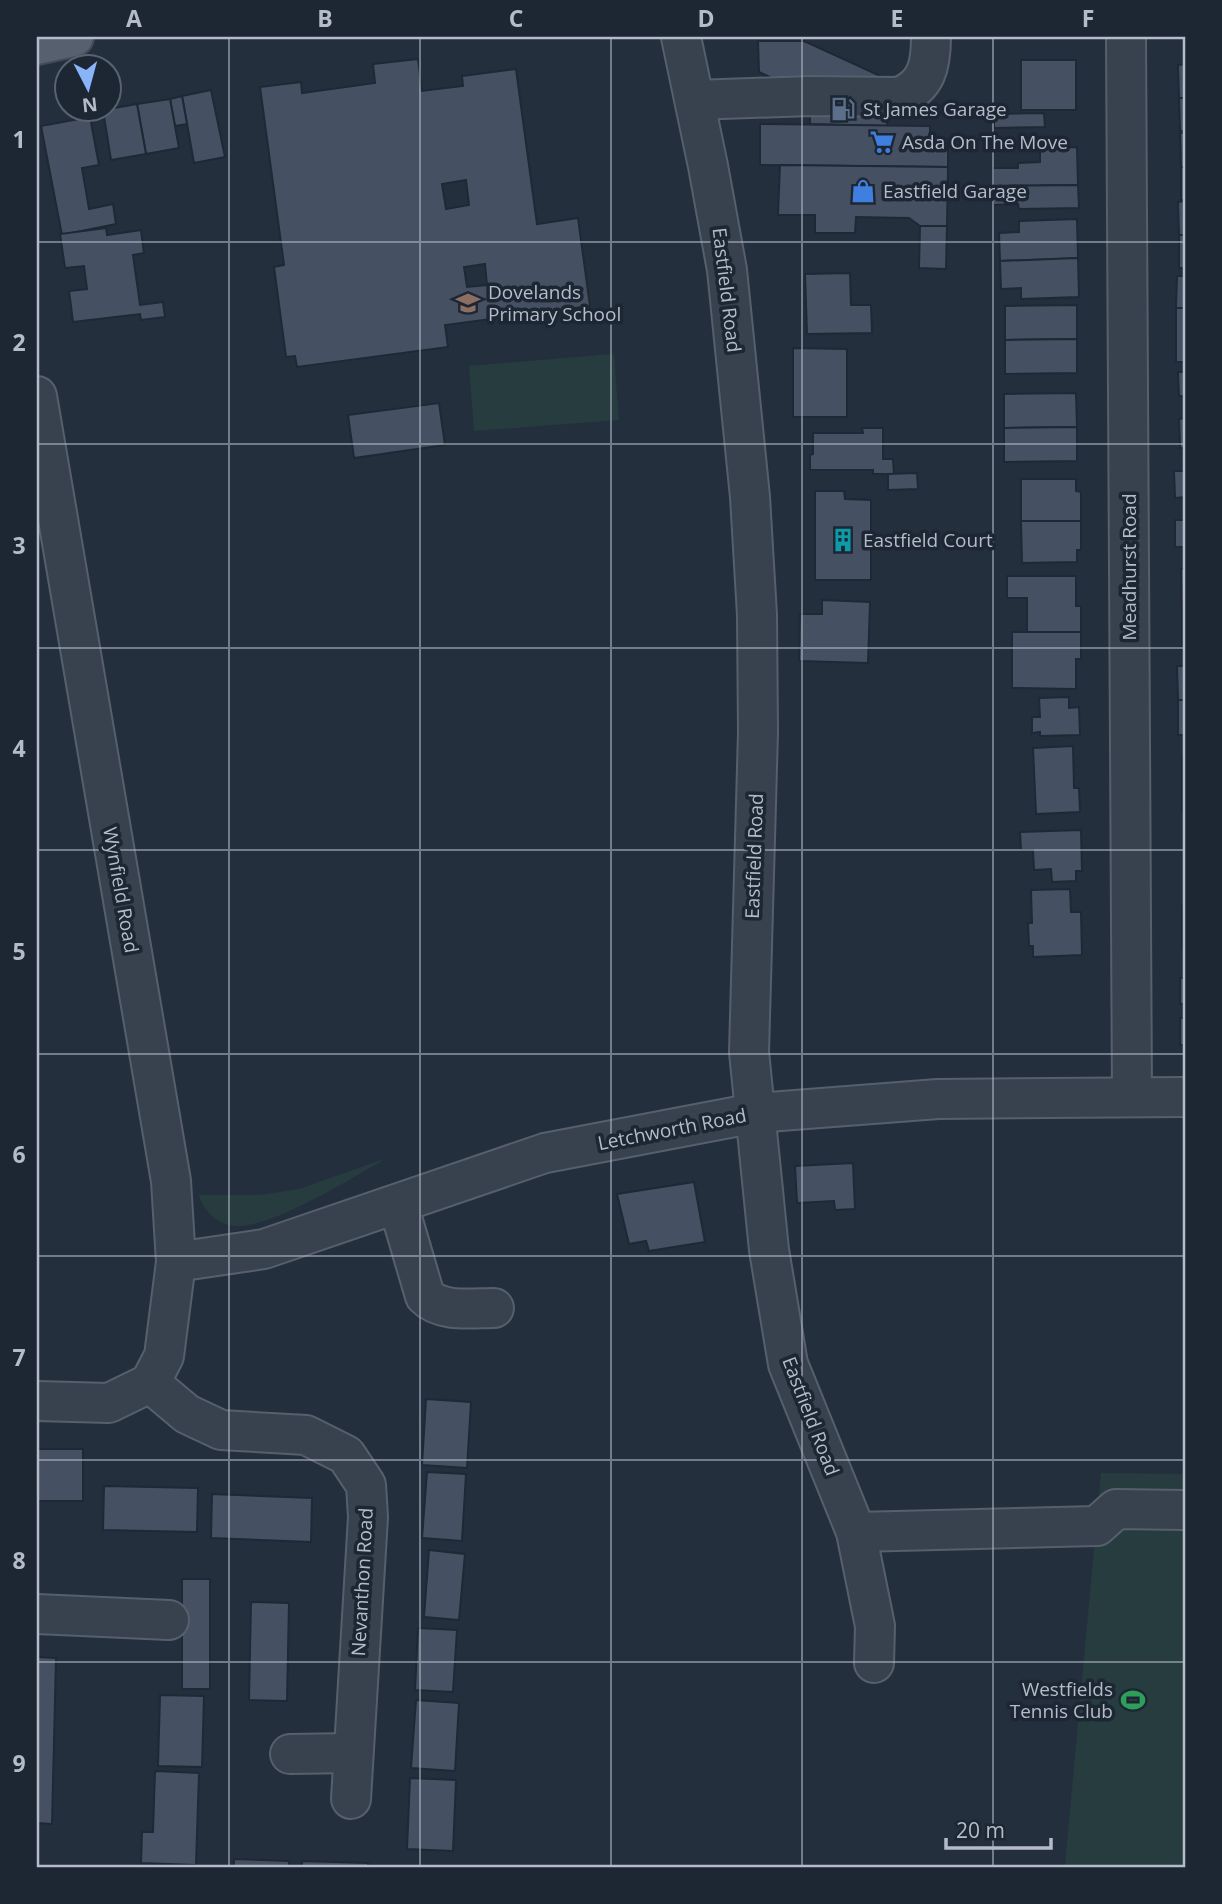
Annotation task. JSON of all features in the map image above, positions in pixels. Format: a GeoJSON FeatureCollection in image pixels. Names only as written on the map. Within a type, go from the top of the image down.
{"type":"FeatureCollection","features":[{"type":"Feature","properties":{"kind":"main road"},"geometry":{"type":"LineString","coordinates":[[37,45],[74,37]]}},
{"type":"Feature","properties":{"kind":"street","name":"Eastfield Road"},"geometry":{"type":"LineString","coordinates":[[681,37],[727,270],[750,497],[757,615],[757,693],[749,1052],[769,1250],[788,1364],[856,1532],[875,1626],[874,1663]]}},
{"type":"Feature","properties":{"kind":"street"},"geometry":{"type":"LineString","coordinates":[[695,100],[810,96],[899,97],[912,92],[922,80],[931,62],[931,37]]}},
{"type":"Feature","properties":{"kind":"street","name":"Meadhurst Road"},"geometry":{"type":"LineString","coordinates":[[1126,37],[1132,1097]]}},
{"type":"Feature","properties":{"kind":"street","name":"Wynfield Road"},"geometry":{"type":"LineString","coordinates":[[37,396],[171,1181],[176,1262],[164,1356],[150,1383]]}},
{"type":"Feature","properties":{"kind":"street","name":"Letchworth Road"},"geometry":{"type":"LineString","coordinates":[[176,1262],[264,1249],[545,1153],[755,1113],[938,1100],[1185,1097]]}},
{"type":"Feature","properties":{"kind":"street"},"geometry":{"type":"LineString","coordinates":[[398,1204],[425,1296],[433,1304],[441,1306],[494,1308]]}},
{"type":"Feature","properties":{"kind":"street"},"geometry":{"type":"LineString","coordinates":[[37,1401],[110,1403],[150,1383]]}},
{"type":"Feature","properties":{"kind":"street","name":"Nevanthon Road"},"geometry":{"type":"LineString","coordinates":[[150,1383],[187,1414],[220,1430],[306,1435],[346,1455],[366,1485],[368,1517],[351,1799]]}},
{"type":"Feature","properties":{"kind":"street"},"geometry":{"type":"LineString","coordinates":[[856,1532],[1097,1526],[1116,1509],[1185,1510]]}},
{"type":"Feature","properties":{"kind":"street"},"geometry":{"type":"LineString","coordinates":[[37,1614],[169,1620]]}},
{"type":"Feature","properties":{"kind":"street"},"geometry":{"type":"LineString","coordinates":[[290,1754],[352,1753]]}},
{"type":"Feature","properties":{"kind":"green space"},"geometry":{"type":"Polygon","coordinates":[[[614,354],[619,420],[474,431],[469,366],[614,354]]]}},
{"type":"Feature","properties":{"kind":"green space"},"geometry":{"type":"Polygon","coordinates":[[[387,1158],[314,1199],[255,1224],[232,1226],[219,1221],[204,1207],[199,1195],[260,1195],[299,1189],[387,1158]]]}},
{"type":"Feature","properties":{"kind":"green space","name":"Westfields Tennis Club"},"geometry":{"type":"Polygon","coordinates":[[[1101,1473],[1185,1474],[1185,1867],[1065,1865],[1101,1473]]]}},
{"type":"Feature","properties":{"kind":"building"},"geometry":{"type":"Polygon","coordinates":[[[758,41],[804,41],[887,79],[887,126],[810,124],[810,96],[759,72],[758,41]]]}},
{"type":"Feature","properties":{"kind":"building"},"geometry":{"type":"Polygon","coordinates":[[[418,59],[422,91],[463,86],[462,76],[516,69],[537,224],[578,218],[590,306],[445,325],[448,347],[297,367],[295,356],[286,357],[274,267],[284,265],[260,87],[301,82],[302,93],[375,83],[373,64],[418,59]],[[466,180],[442,184],[446,209],[469,205],[466,180]],[[485,264],[464,267],[467,287],[487,285],[485,264]]]}},
{"type":"Feature","properties":{"kind":"building"},"geometry":{"type":"Polygon","coordinates":[[[1021,60],[1076,60],[1076,110],[1021,110],[1021,60]]]}},
{"type":"Feature","properties":{"kind":"building"},"geometry":{"type":"Polygon","coordinates":[[[1185,64],[1185,98],[1179,98],[1178,65],[1185,64]]]}},
{"type":"Feature","properties":{"kind":"building"},"geometry":{"type":"Polygon","coordinates":[[[211,90],[225,157],[194,163],[182,96],[211,90]]]}},
{"type":"Feature","properties":{"kind":"building"},"geometry":{"type":"Polygon","coordinates":[[[182,96],[187,124],[175,126],[170,99],[182,96]]]}},
{"type":"Feature","properties":{"kind":"building"},"geometry":{"type":"Polygon","coordinates":[[[1179,98],[1185,98],[1185,131],[1180,131],[1179,98]]]}},
{"type":"Feature","properties":{"kind":"building"},"geometry":{"type":"Polygon","coordinates":[[[170,99],[179,148],[146,154],[137,104],[170,99]]]}},
{"type":"Feature","properties":{"kind":"building"},"geometry":{"type":"Polygon","coordinates":[[[137,104],[146,154],[111,160],[105,122],[122,122],[122,107],[137,104]]]}},
{"type":"Feature","properties":{"kind":"building"},"geometry":{"type":"Polygon","coordinates":[[[1044,113],[1045,127],[994,128],[994,114],[1044,113]]]}},
{"type":"Feature","properties":{"kind":"building"},"geometry":{"type":"Polygon","coordinates":[[[63,122],[91,122],[99,165],[82,168],[89,209],[113,204],[116,224],[62,235],[41,126],[63,122]]]}},
{"type":"Feature","properties":{"kind":"building"},"geometry":{"type":"Polygon","coordinates":[[[760,124],[930,126],[930,139],[948,139],[948,167],[760,165],[760,124]]]}},
{"type":"Feature","properties":{"kind":"building"},"geometry":{"type":"Polygon","coordinates":[[[1180,133],[1185,133],[1185,167],[1181,167],[1180,133]]]}},
{"type":"Feature","properties":{"kind":"building"},"geometry":{"type":"Polygon","coordinates":[[[1077,147],[1078,185],[993,186],[993,168],[1018,168],[1018,163],[1040,162],[1040,148],[1077,147]]]}},
{"type":"Feature","properties":{"kind":"building","name":"Eastfield Garage"},"geometry":{"type":"Polygon","coordinates":[[[780,165],[948,167],[947,226],[920,226],[909,218],[856,217],[855,233],[815,233],[815,215],[778,215],[780,165]]]}},
{"type":"Feature","properties":{"kind":"building"},"geometry":{"type":"Polygon","coordinates":[[[1181,167],[1185,167],[1185,200],[1181,200],[1181,167]]]}},
{"type":"Feature","properties":{"kind":"building"},"geometry":{"type":"Polygon","coordinates":[[[1078,185],[1079,208],[1019,209],[1018,204],[993,205],[993,186],[1078,185]]]}},
{"type":"Feature","properties":{"kind":"building"},"geometry":{"type":"Polygon","coordinates":[[[1185,201],[1185,235],[1179,235],[1178,202],[1185,201]]]}},
{"type":"Feature","properties":{"kind":"building"},"geometry":{"type":"Polygon","coordinates":[[[1077,219],[1078,258],[1000,261],[999,233],[1019,232],[1019,221],[1077,219]]]}},
{"type":"Feature","properties":{"kind":"building"},"geometry":{"type":"Polygon","coordinates":[[[920,226],[947,226],[946,269],[919,268],[920,226]]]}},
{"type":"Feature","properties":{"kind":"building"},"geometry":{"type":"Polygon","coordinates":[[[106,228],[107,235],[141,230],[144,253],[133,255],[140,305],[163,302],[165,317],[141,320],[140,314],[73,322],[69,291],[87,289],[84,266],[65,268],[60,234],[106,228]]]}},
{"type":"Feature","properties":{"kind":"building"},"geometry":{"type":"Polygon","coordinates":[[[1179,235],[1185,235],[1185,268],[1179,268],[1179,235]]]}},
{"type":"Feature","properties":{"kind":"building"},"geometry":{"type":"Polygon","coordinates":[[[1078,258],[1079,297],[1021,299],[1021,288],[1001,289],[1000,261],[1078,258]]]}},
{"type":"Feature","properties":{"kind":"building"},"geometry":{"type":"Polygon","coordinates":[[[850,273],[851,305],[871,305],[872,333],[807,334],[805,274],[850,273]]]}},
{"type":"Feature","properties":{"kind":"building"},"geometry":{"type":"Polygon","coordinates":[[[1177,276],[1185,276],[1185,308],[1176,308],[1177,276]]]}},
{"type":"Feature","properties":{"kind":"building"},"geometry":{"type":"Polygon","coordinates":[[[1077,305],[1077,339],[1005,340],[1005,306],[1077,305]]]}},
{"type":"Feature","properties":{"kind":"building"},"geometry":{"type":"Polygon","coordinates":[[[1176,308],[1185,308],[1185,362],[1176,362],[1176,308]]]}},
{"type":"Feature","properties":{"kind":"building"},"geometry":{"type":"Polygon","coordinates":[[[1077,339],[1077,373],[1005,374],[1005,340],[1077,339]]]}},
{"type":"Feature","properties":{"kind":"building"},"geometry":{"type":"Polygon","coordinates":[[[793,348],[847,349],[847,417],[793,417],[793,348]]]}},
{"type":"Feature","properties":{"kind":"building"},"geometry":{"type":"Polygon","coordinates":[[[1178,372],[1185,372],[1185,396],[1179,396],[1178,372]]]}},
{"type":"Feature","properties":{"kind":"building"},"geometry":{"type":"Polygon","coordinates":[[[1076,393],[1077,427],[1004,428],[1004,394],[1076,393]]]}},
{"type":"Feature","properties":{"kind":"building"},"geometry":{"type":"Polygon","coordinates":[[[439,403],[445,445],[354,458],[348,415],[439,403]]]}},
{"type":"Feature","properties":{"kind":"building"},"geometry":{"type":"Polygon","coordinates":[[[1185,418],[1185,448],[1180,448],[1179,419],[1185,418]]]}},
{"type":"Feature","properties":{"kind":"building"},"geometry":{"type":"Polygon","coordinates":[[[1077,427],[1077,461],[1004,462],[1004,428],[1077,427]]]}},
{"type":"Feature","properties":{"kind":"building"},"geometry":{"type":"Polygon","coordinates":[[[862,428],[883,428],[883,459],[893,459],[894,474],[873,474],[873,470],[810,470],[813,433],[863,433],[862,428]]]}},
{"type":"Feature","properties":{"kind":"building"},"geometry":{"type":"Polygon","coordinates":[[[1174,471],[1185,471],[1185,497],[1175,498],[1174,471]]]}},
{"type":"Feature","properties":{"kind":"building"},"geometry":{"type":"Polygon","coordinates":[[[917,473],[918,489],[888,490],[888,474],[917,473]]]}},
{"type":"Feature","properties":{"kind":"building"},"geometry":{"type":"Polygon","coordinates":[[[1021,479],[1076,479],[1076,491],[1081,492],[1081,521],[1021,521],[1021,479]]]}},
{"type":"Feature","properties":{"kind":"building","name":"Eastfield Court"},"geometry":{"type":"Polygon","coordinates":[[[815,491],[844,491],[845,499],[871,500],[871,580],[815,580],[815,491]]]}},
{"type":"Feature","properties":{"kind":"building","name":"Eastfield Court"},"geometry":{"type":"Polygon","coordinates":[[[815,491],[844,491],[845,499],[871,500],[871,580],[815,580],[815,491]]]}},
{"type":"Feature","properties":{"kind":"building"},"geometry":{"type":"Polygon","coordinates":[[[1175,520],[1185,520],[1185,547],[1175,547],[1175,520]]]}},
{"type":"Feature","properties":{"kind":"building"},"geometry":{"type":"Polygon","coordinates":[[[1021,521],[1081,521],[1081,550],[1077,550],[1077,562],[1022,563],[1021,521]]]}},
{"type":"Feature","properties":{"kind":"building"},"geometry":{"type":"Polygon","coordinates":[[[1181,569],[1185,569],[1185,610],[1182,610],[1181,569]]]}},
{"type":"Feature","properties":{"kind":"building"},"geometry":{"type":"Polygon","coordinates":[[[1007,576],[1076,576],[1076,606],[1081,606],[1081,632],[1027,632],[1027,598],[1007,598],[1007,576]]]}},
{"type":"Feature","properties":{"kind":"building"},"geometry":{"type":"Polygon","coordinates":[[[822,600],[870,602],[868,663],[799,661],[800,614],[822,614],[822,600]]]}},
{"type":"Feature","properties":{"kind":"building"},"geometry":{"type":"Polygon","coordinates":[[[1182,610],[1185,610],[1185,650],[1182,650],[1182,610]]]}},
{"type":"Feature","properties":{"kind":"building"},"geometry":{"type":"Polygon","coordinates":[[[1012,632],[1081,632],[1081,659],[1076,659],[1076,689],[1012,688],[1012,632]]]}},
{"type":"Feature","properties":{"kind":"building"},"geometry":{"type":"Polygon","coordinates":[[[1177,666],[1185,666],[1185,700],[1178,700],[1177,666]]]}},
{"type":"Feature","properties":{"kind":"building"},"geometry":{"type":"Polygon","coordinates":[[[1069,697],[1069,708],[1079,707],[1080,735],[1040,736],[1040,732],[1032,733],[1032,717],[1040,717],[1039,698],[1069,697]]]}},
{"type":"Feature","properties":{"kind":"building"},"geometry":{"type":"Polygon","coordinates":[[[1178,700],[1185,700],[1185,735],[1178,735],[1178,700]]]}},
{"type":"Feature","properties":{"kind":"building"},"geometry":{"type":"Polygon","coordinates":[[[1073,746],[1074,788],[1079,788],[1080,812],[1036,814],[1033,748],[1073,746]]]}},
{"type":"Feature","properties":{"kind":"building"},"geometry":{"type":"Polygon","coordinates":[[[1182,755],[1185,755],[1185,812],[1182,812],[1182,755]]]}},
{"type":"Feature","properties":{"kind":"building"},"geometry":{"type":"Polygon","coordinates":[[[1081,830],[1082,871],[1076,871],[1076,881],[1052,882],[1051,869],[1034,870],[1033,850],[1021,850],[1020,832],[1081,830]]]}},
{"type":"Feature","properties":{"kind":"building"},"geometry":{"type":"Polygon","coordinates":[[[1070,889],[1071,912],[1081,912],[1082,955],[1033,957],[1033,946],[1029,946],[1028,923],[1032,923],[1031,890],[1070,889]]]}},
{"type":"Feature","properties":{"kind":"building"},"geometry":{"type":"Polygon","coordinates":[[[1182,906],[1185,906],[1185,949],[1182,949],[1182,906]]]}},
{"type":"Feature","properties":{"kind":"building"},"geometry":{"type":"Polygon","coordinates":[[[1180,978],[1185,978],[1185,1004],[1180,1004],[1180,978]]]}},
{"type":"Feature","properties":{"kind":"building"},"geometry":{"type":"Polygon","coordinates":[[[1180,1018],[1185,1018],[1185,1045],[1180,1045],[1180,1018]]]}},
{"type":"Feature","properties":{"kind":"building"},"geometry":{"type":"Polygon","coordinates":[[[853,1163],[855,1209],[835,1210],[834,1201],[797,1203],[795,1166],[853,1163]]]}},
{"type":"Feature","properties":{"kind":"building"},"geometry":{"type":"Polygon","coordinates":[[[694,1182],[705,1242],[649,1251],[646,1241],[629,1244],[617,1194],[694,1182]]]}},
{"type":"Feature","properties":{"kind":"building"},"geometry":{"type":"Polygon","coordinates":[[[426,1399],[471,1402],[467,1468],[422,1465],[426,1399]]]}},
{"type":"Feature","properties":{"kind":"building"},"geometry":{"type":"Polygon","coordinates":[[[37,1449],[83,1449],[83,1501],[37,1501],[37,1449]]]}},
{"type":"Feature","properties":{"kind":"building"},"geometry":{"type":"Polygon","coordinates":[[[427,1472],[466,1474],[462,1541],[422,1538],[427,1472]]]}},
{"type":"Feature","properties":{"kind":"building"},"geometry":{"type":"Polygon","coordinates":[[[104,1486],[198,1488],[197,1532],[103,1530],[104,1486]]]}},
{"type":"Feature","properties":{"kind":"building"},"geometry":{"type":"Polygon","coordinates":[[[212,1494],[312,1498],[311,1542],[211,1538],[212,1494]]]}},
{"type":"Feature","properties":{"kind":"building"},"geometry":{"type":"Polygon","coordinates":[[[429,1550],[465,1554],[459,1620],[424,1617],[429,1550]]]}},
{"type":"Feature","properties":{"kind":"building"},"geometry":{"type":"Polygon","coordinates":[[[182,1579],[210,1579],[210,1689],[182,1689],[182,1579]]]}},
{"type":"Feature","properties":{"kind":"building"},"geometry":{"type":"Polygon","coordinates":[[[251,1602],[289,1603],[287,1701],[249,1700],[251,1602]]]}},
{"type":"Feature","properties":{"kind":"building"},"geometry":{"type":"Polygon","coordinates":[[[418,1628],[457,1630],[453,1692],[415,1690],[418,1628]]]}},
{"type":"Feature","properties":{"kind":"building"},"geometry":{"type":"Polygon","coordinates":[[[37,1657],[56,1658],[52,1824],[37,1823],[37,1657]]]}},
{"type":"Feature","properties":{"kind":"building"},"geometry":{"type":"Polygon","coordinates":[[[160,1695],[204,1696],[202,1767],[158,1766],[160,1695]]]}},
{"type":"Feature","properties":{"kind":"building"},"geometry":{"type":"Polygon","coordinates":[[[416,1700],[459,1703],[455,1771],[411,1768],[416,1700]]]}},
{"type":"Feature","properties":{"kind":"building"},"geometry":{"type":"Polygon","coordinates":[[[155,1771],[199,1773],[196,1865],[141,1863],[142,1832],[153,1832],[155,1771]]]}},
{"type":"Feature","properties":{"kind":"building"},"geometry":{"type":"Polygon","coordinates":[[[410,1778],[456,1780],[453,1851],[407,1849],[410,1778]]]}},
{"type":"Feature","properties":{"kind":"building"},"geometry":{"type":"Polygon","coordinates":[[[234,1859],[289,1861],[289,1867],[234,1867],[234,1859]]]}},
{"type":"Feature","properties":{"kind":"building"},"geometry":{"type":"Polygon","coordinates":[[[302,1861],[368,1863],[368,1867],[302,1867],[302,1861]]]}},
{"type":"Feature","properties":{"kind":"place","name":"St James Garage"},"geometry":{"type":"Point","coordinates":[843,109]}},
{"type":"Feature","properties":{"kind":"place","name":"Asda On The Move"},"geometry":{"type":"Point","coordinates":[882,142]}},
{"type":"Feature","properties":{"kind":"place","name":"Eastfield Garage"},"geometry":{"type":"Point","coordinates":[863,191]}},
{"type":"Feature","properties":{"kind":"place","name":"Dovelands Primary School"},"geometry":{"type":"Point","coordinates":[468,303]}},
{"type":"Feature","properties":{"kind":"place","name":"Eastfield Court"},"geometry":{"type":"Point","coordinates":[843,540]}},
{"type":"Feature","properties":{"kind":"place","name":"Westfields Tennis Club"},"geometry":{"type":"Point","coordinates":[1133,1700]}}]}
